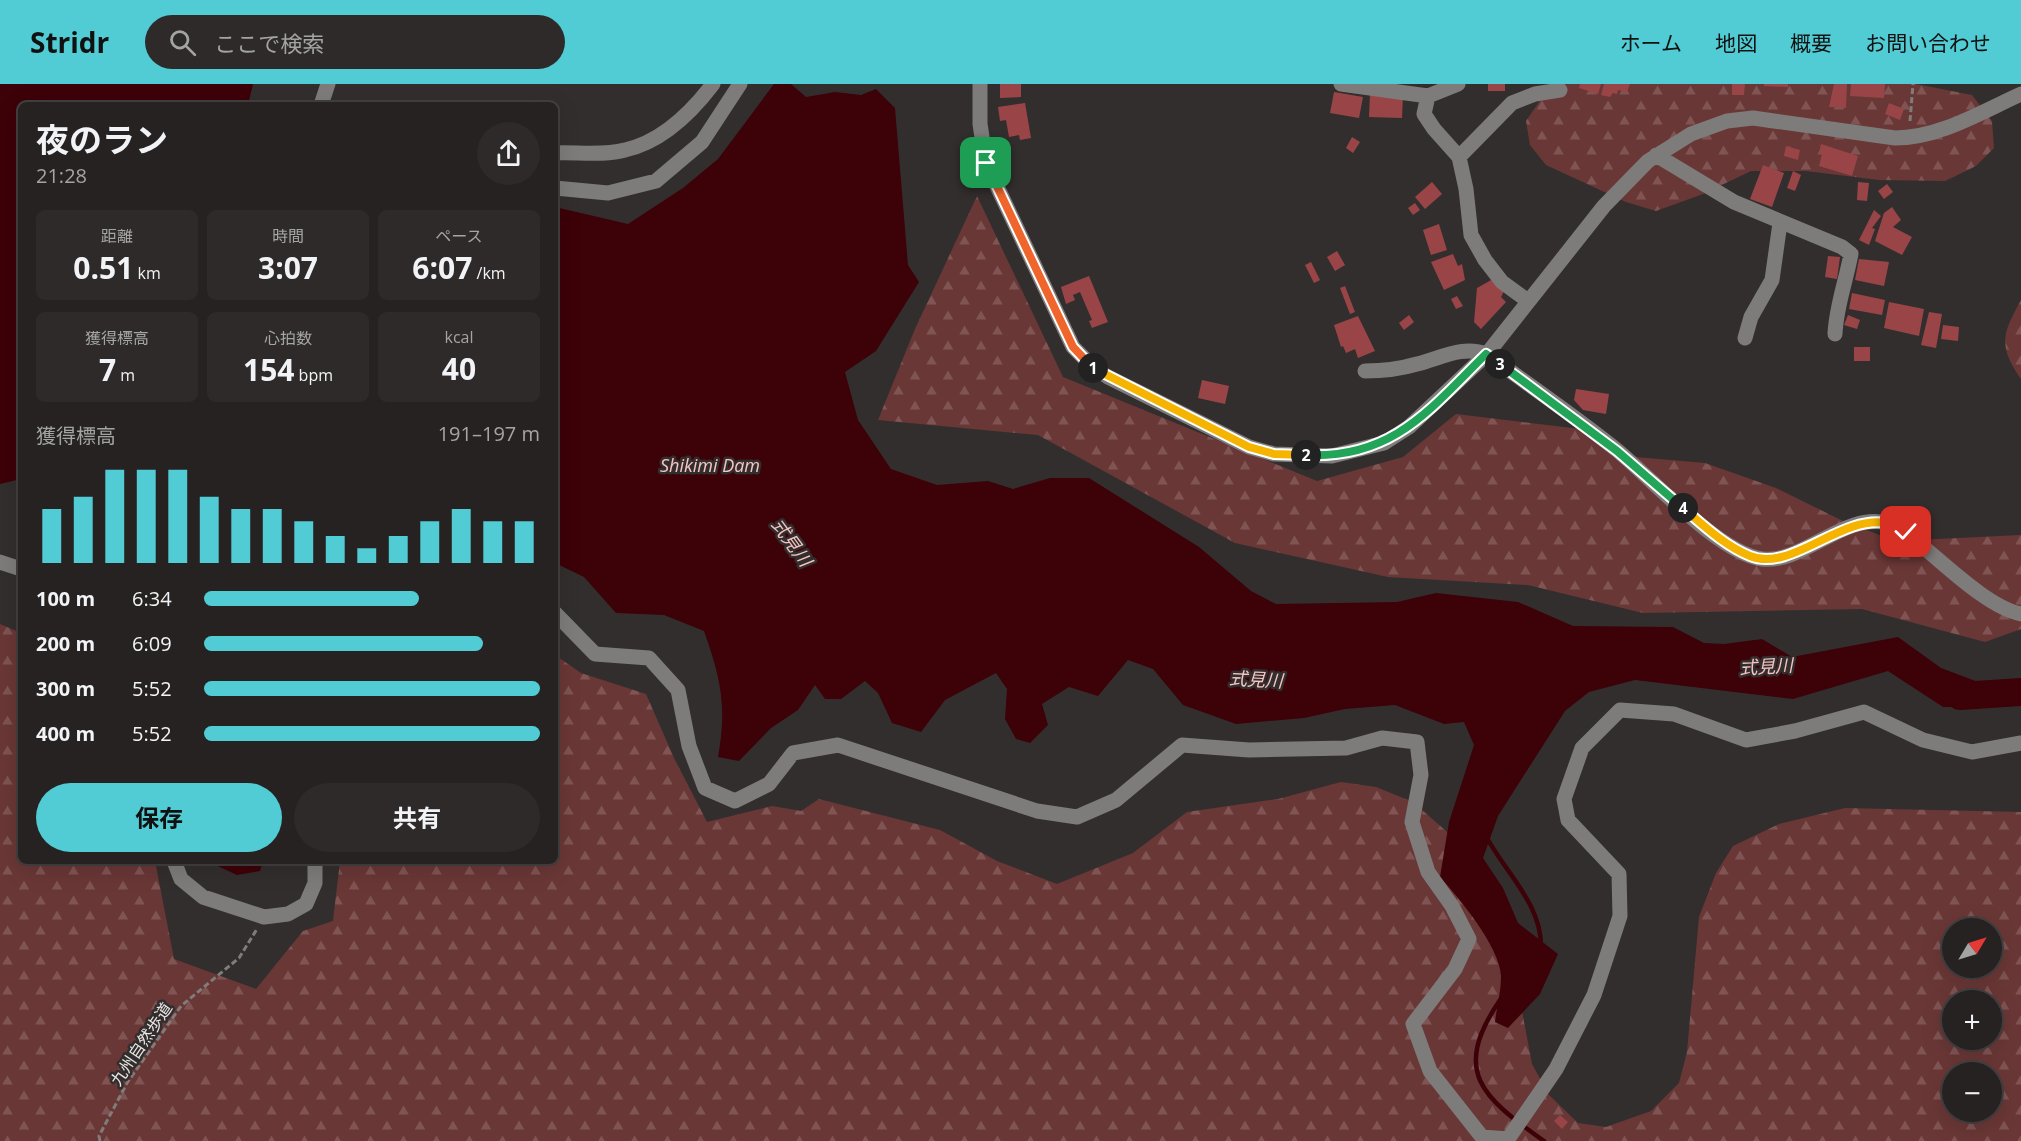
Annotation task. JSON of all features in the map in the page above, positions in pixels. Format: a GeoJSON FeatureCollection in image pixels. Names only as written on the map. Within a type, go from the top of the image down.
{"type":"FeatureCollection","features":[{"type":"Feature","properties":{"kind":"street"},"geometry":{"type":"LineString","coordinates":[[322,102],[328,84]]}},
{"type":"Feature","properties":{"kind":"street"},"geometry":{"type":"LineString","coordinates":[[558,153],[624,151],[658,139],[700,101],[712,84]]}},
{"type":"Feature","properties":{"kind":"street"},"geometry":{"type":"LineString","coordinates":[[558,188],[608,193],[656,181],[702,142],[740,84]]}},
{"type":"Feature","properties":{"kind":"street"},"geometry":{"type":"LineString","coordinates":[[980,84],[980,124],[986,163],[1073,347],[1094,368],[1108,377],[1249,447],[1274,454],[1332,456],[1384,443],[1409,427],[1486,354],[1604,206],[1656,155],[1691,134],[1727,121],[1753,118],[1895,138],[1910,138],[1935,132],[2021,94]]}},
{"type":"Feature","properties":{"kind":"street"},"geometry":{"type":"LineString","coordinates":[[1346,84],[1428,96],[1458,84]]}},
{"type":"Feature","properties":{"kind":"street"},"geometry":{"type":"LineString","coordinates":[[1459,157],[1512,103],[1535,94],[1560,90]]}},
{"type":"Feature","properties":{"kind":"street"},"geometry":{"type":"LineString","coordinates":[[1428,96],[1424,114],[1459,157],[1466,189],[1471,235],[1485,260],[1502,282],[1528,301]]}},
{"type":"Feature","properties":{"kind":"street"},"geometry":{"type":"LineString","coordinates":[[1656,155],[1734,202],[1842,247],[1851,254],[1844,290],[1836,313],[1835,334]]}},
{"type":"Feature","properties":{"kind":"street"},"geometry":{"type":"LineString","coordinates":[[1745,338],[1751,317],[1772,280],[1780,223]]}},
{"type":"Feature","properties":{"kind":"street"},"geometry":{"type":"LineString","coordinates":[[1365,371],[1389,370],[1419,364],[1456,351],[1477,350],[1486,354],[1617,451],[1715,535],[1751,557],[1767,559],[1782,557],[1864,523],[1887,523],[1906,532],[1945,566],[2007,611],[2021,614]]}},
{"type":"Feature","properties":{"kind":"street"},"geometry":{"type":"LineString","coordinates":[[0,562],[18,568]]}},
{"type":"Feature","properties":{"kind":"street"},"geometry":{"type":"LineString","coordinates":[[558,616],[594,654],[649,658],[678,690],[689,746],[705,788],[735,801],[769,784],[793,753],[838,745],[1037,811],[1077,817],[1116,800],[1182,745],[1249,750],[1346,748],[1382,738],[1417,742],[1420,775],[1412,822],[1428,872],[1452,906],[1469,939],[1455,969],[1413,1024],[1430,1071],[1482,1137],[1508,1138],[1539,1096],[1594,995],[1620,916],[1619,874],[1568,820],[1564,799],[1582,748],[1620,710],[1674,714],[1746,740],[1864,712],[1923,740],[1972,752],[2021,743]]}},
{"type":"Feature","properties":{"kind":"street"},"geometry":{"type":"LineString","coordinates":[[175,864],[181,879],[203,897],[264,917],[288,914],[306,904],[315,883],[315,864]]}},
{"type":"Feature","properties":{"kind":"path"},"geometry":{"type":"LineString","coordinates":[[1910,138],[1910,96],[1913,84]]}},
{"type":"Feature","properties":{"kind":"path","name":"九州自然歩道"},"geometry":{"type":"LineString","coordinates":[[100,1141],[99,1137],[127,1083],[181,1006],[239,958],[264,917]]}},
{"type":"Feature","properties":{"kind":"green space"},"geometry":{"type":"Polygon","coordinates":[[[1556,84],[1916,84],[1972,95],[1992,121],[1994,148],[1976,166],[1945,181],[1879,180],[1806,171],[1751,171],[1703,194],[1656,211],[1626,202],[1546,165],[1530,145],[1526,121],[1548,89],[1556,84]]]}},
{"type":"Feature","properties":{"kind":"green space"},"geometry":{"type":"Polygon","coordinates":[[[977,196],[1063,377],[1317,481],[1403,457],[1456,414],[1580,429],[1635,457],[1705,463],[1776,488],[1843,521],[1895,541],[2021,535],[2021,629],[1985,642],[1862,609],[1643,613],[1528,585],[1388,577],[1235,543],[1038,435],[878,420],[915,329],[977,196]]]}},
{"type":"Feature","properties":{"kind":"green space"},"geometry":{"type":"Polygon","coordinates":[[[2021,300],[2021,379],[2008,357],[2005,339],[2010,321],[2021,300]]]}},
{"type":"Feature","properties":{"kind":"green space"},"geometry":{"type":"Polygon","coordinates":[[[0,624],[18,632],[18,864],[156,864],[174,959],[256,989],[303,931],[333,921],[340,864],[558,864],[558,657],[581,673],[646,694],[674,758],[707,822],[772,806],[801,811],[819,799],[940,830],[997,861],[1057,884],[1133,853],[1187,812],[1278,799],[1341,782],[1376,787],[1413,802],[1471,853],[1503,910],[1532,1064],[1549,1095],[1578,1123],[1606,1127],[1651,1111],[1679,1083],[1687,1052],[1699,917],[1716,873],[1733,846],[1779,824],[1845,808],[2021,812],[2021,1141],[0,1141],[0,624]]]}},
{"type":"Feature","properties":{"kind":"water"},"geometry":{"type":"Polygon","coordinates":[[[0,84],[253,84],[249,102],[18,102],[18,480],[0,484],[0,84]]]}},
{"type":"Feature","properties":{"kind":"water","name":"Shikimi Dam"},"geometry":{"type":"Polygon","coordinates":[[[774,84],[791,84],[806,97],[835,92],[861,95],[876,89],[895,108],[908,265],[919,282],[876,351],[845,372],[858,420],[891,469],[937,485],[988,481],[1013,489],[1050,478],[1089,478],[1199,547],[1251,591],[1276,604],[1397,602],[1436,593],[1518,602],[1573,626],[1673,627],[1704,643],[1724,644],[1762,639],[1792,657],[1898,637],[1941,668],[1981,683],[1972,707],[1943,707],[1888,671],[1793,699],[1635,680],[1589,692],[1565,711],[1498,816],[1483,858],[1503,888],[1518,923],[1558,954],[1540,994],[1508,1028],[1495,1022],[1501,976],[1494,951],[1477,924],[1440,877],[1449,822],[1474,745],[1464,722],[1444,724],[1395,705],[1345,709],[1304,718],[1236,724],[1183,705],[1153,669],[1128,660],[1098,696],[1069,687],[1042,704],[1048,725],[1030,743],[1016,739],[1005,719],[1007,689],[996,673],[945,700],[921,732],[892,723],[878,693],[865,681],[841,699],[825,699],[815,685],[798,710],[771,728],[739,761],[718,757],[722,723],[721,693],[715,664],[704,631],[664,615],[616,613],[584,577],[558,564],[558,208],[628,224],[683,188],[718,159],[774,84]]]}},
{"type":"Feature","properties":{"kind":"water"},"geometry":{"type":"Polygon","coordinates":[[[213,864],[262,864],[260,871],[237,875],[213,864]]]}},
{"type":"Feature","properties":{"kind":"building"},"geometry":{"type":"Polygon","coordinates":[[[1000,84],[1021,84],[1021,97],[1000,98],[1000,84]]]}},
{"type":"Feature","properties":{"kind":"building"},"geometry":{"type":"Polygon","coordinates":[[[1488,84],[1505,84],[1505,91],[1488,91],[1488,84]]]}},
{"type":"Feature","properties":{"kind":"building"},"geometry":{"type":"Polygon","coordinates":[[[1580,84],[1601,84],[1598,94],[1579,88],[1580,84]]]}},
{"type":"Feature","properties":{"kind":"building"},"geometry":{"type":"Polygon","coordinates":[[[1604,84],[1630,84],[1627,92],[1618,90],[1617,94],[1613,93],[1610,97],[1601,95],[1604,84]]]}},
{"type":"Feature","properties":{"kind":"building"},"geometry":{"type":"Polygon","coordinates":[[[1732,84],[1745,84],[1744,95],[1732,95],[1732,84]]]}},
{"type":"Feature","properties":{"kind":"building"},"geometry":{"type":"Polygon","coordinates":[[[1764,84],[1788,84],[1788,87],[1764,86],[1764,84]]]}},
{"type":"Feature","properties":{"kind":"building"},"geometry":{"type":"Polygon","coordinates":[[[1834,84],[1847,84],[1846,108],[1829,107],[1834,84]]]}},
{"type":"Feature","properties":{"kind":"building"},"geometry":{"type":"Polygon","coordinates":[[[1851,84],[1885,84],[1884,98],[1850,96],[1851,84]]]}},
{"type":"Feature","properties":{"kind":"building"},"geometry":{"type":"Polygon","coordinates":[[[1334,92],[1363,97],[1359,118],[1330,113],[1334,92]]]}},
{"type":"Feature","properties":{"kind":"building"},"geometry":{"type":"Polygon","coordinates":[[[1370,94],[1403,95],[1402,118],[1369,117],[1370,94]]]}},
{"type":"Feature","properties":{"kind":"building"},"geometry":{"type":"Polygon","coordinates":[[[1025,103],[1031,138],[1020,140],[1019,135],[1009,137],[1006,120],[1000,121],[998,107],[1025,103]]]}},
{"type":"Feature","properties":{"kind":"building"},"geometry":{"type":"Polygon","coordinates":[[[1889,103],[1904,109],[1900,120],[1885,114],[1889,103]]]}},
{"type":"Feature","properties":{"kind":"building"},"geometry":{"type":"Polygon","coordinates":[[[1352,137],[1360,142],[1353,153],[1346,148],[1352,137]]]}},
{"type":"Feature","properties":{"kind":"building"},"geometry":{"type":"Polygon","coordinates":[[[1821,144],[1858,156],[1852,176],[1819,166],[1822,154],[1819,153],[1821,144]]]}},
{"type":"Feature","properties":{"kind":"building"},"geometry":{"type":"Polygon","coordinates":[[[1786,146],[1800,150],[1798,160],[1784,156],[1786,146]]]}},
{"type":"Feature","properties":{"kind":"building"},"geometry":{"type":"Polygon","coordinates":[[[1763,165],[1784,173],[1772,207],[1750,199],[1763,165]]]}},
{"type":"Feature","properties":{"kind":"building"},"geometry":{"type":"Polygon","coordinates":[[[1793,171],[1801,175],[1795,191],[1787,188],[1793,171]]]}},
{"type":"Feature","properties":{"kind":"building"},"geometry":{"type":"Polygon","coordinates":[[[1432,182],[1442,194],[1425,209],[1415,197],[1432,182]]]}},
{"type":"Feature","properties":{"kind":"building"},"geometry":{"type":"Polygon","coordinates":[[[1858,182],[1869,183],[1867,201],[1857,200],[1858,182]]]}},
{"type":"Feature","properties":{"kind":"building"},"geometry":{"type":"Polygon","coordinates":[[[1887,184],[1893,192],[1884,199],[1878,191],[1887,184]]]}},
{"type":"Feature","properties":{"kind":"building"},"geometry":{"type":"Polygon","coordinates":[[[1415,203],[1420,210],[1413,215],[1408,208],[1415,203]]]}},
{"type":"Feature","properties":{"kind":"building"},"geometry":{"type":"Polygon","coordinates":[[[1892,207],[1901,220],[1893,227],[1912,237],[1902,255],[1875,241],[1884,213],[1892,207]]]}},
{"type":"Feature","properties":{"kind":"building"},"geometry":{"type":"Polygon","coordinates":[[[1874,210],[1881,216],[1872,228],[1875,229],[1869,245],[1859,240],[1874,210]]]}},
{"type":"Feature","properties":{"kind":"building"},"geometry":{"type":"Polygon","coordinates":[[[1439,224],[1447,250],[1431,255],[1423,230],[1439,224]]]}},
{"type":"Feature","properties":{"kind":"building"},"geometry":{"type":"Polygon","coordinates":[[[1337,251],[1345,265],[1335,271],[1327,257],[1337,251]]]}},
{"type":"Feature","properties":{"kind":"building"},"geometry":{"type":"Polygon","coordinates":[[[1453,254],[1458,266],[1462,264],[1465,280],[1444,290],[1431,262],[1453,254]]]}},
{"type":"Feature","properties":{"kind":"building"},"geometry":{"type":"Polygon","coordinates":[[[1828,256],[1840,257],[1837,279],[1825,277],[1828,256]]]}},
{"type":"Feature","properties":{"kind":"building"},"geometry":{"type":"Polygon","coordinates":[[[1859,259],[1889,262],[1884,286],[1855,280],[1859,259]]]}},
{"type":"Feature","properties":{"kind":"building"},"geometry":{"type":"Polygon","coordinates":[[[1311,262],[1320,280],[1314,283],[1305,265],[1311,262]]]}},
{"type":"Feature","properties":{"kind":"building"},"geometry":{"type":"Polygon","coordinates":[[[1089,276],[1108,322],[1092,328],[1089,321],[1092,320],[1080,292],[1073,295],[1075,300],[1066,304],[1061,287],[1089,276]]]}},
{"type":"Feature","properties":{"kind":"building"},"geometry":{"type":"Polygon","coordinates":[[[1493,279],[1504,291],[1501,297],[1506,302],[1481,329],[1474,322],[1477,288],[1493,279]]]}},
{"type":"Feature","properties":{"kind":"building"},"geometry":{"type":"Polygon","coordinates":[[[1345,286],[1355,312],[1350,314],[1340,288],[1345,286]]]}},
{"type":"Feature","properties":{"kind":"building"},"geometry":{"type":"Polygon","coordinates":[[[1852,293],[1885,300],[1882,315],[1849,309],[1852,293]]]}},
{"type":"Feature","properties":{"kind":"building"},"geometry":{"type":"Polygon","coordinates":[[[1457,296],[1463,306],[1456,309],[1451,299],[1457,296]]]}},
{"type":"Feature","properties":{"kind":"building"},"geometry":{"type":"Polygon","coordinates":[[[1889,302],[1924,309],[1919,336],[1884,328],[1889,302]]]}},
{"type":"Feature","properties":{"kind":"building"},"geometry":{"type":"Polygon","coordinates":[[[1929,312],[1942,314],[1936,348],[1921,345],[1929,312]]]}},
{"type":"Feature","properties":{"kind":"building"},"geometry":{"type":"Polygon","coordinates":[[[1409,315],[1414,322],[1404,330],[1399,323],[1409,315]]]}},
{"type":"Feature","properties":{"kind":"building"},"geometry":{"type":"Polygon","coordinates":[[[1848,315],[1860,320],[1857,329],[1844,325],[1848,315]]]}},
{"type":"Feature","properties":{"kind":"building"},"geometry":{"type":"Polygon","coordinates":[[[1358,316],[1375,351],[1358,358],[1355,349],[1346,353],[1343,346],[1341,347],[1334,325],[1358,316]]]}},
{"type":"Feature","properties":{"kind":"building"},"geometry":{"type":"Polygon","coordinates":[[[1943,325],[1959,327],[1958,341],[1941,339],[1943,325]]]}},
{"type":"Feature","properties":{"kind":"building"},"geometry":{"type":"Polygon","coordinates":[[[1854,347],[1870,347],[1870,361],[1854,361],[1854,347]]]}},
{"type":"Feature","properties":{"kind":"building"},"geometry":{"type":"Polygon","coordinates":[[[1202,380],[1229,386],[1225,404],[1198,398],[1202,380]]]}},
{"type":"Feature","properties":{"kind":"building"},"geometry":{"type":"Polygon","coordinates":[[[1576,389],[1609,394],[1606,414],[1583,410],[1574,400],[1576,389]]]}},
{"type":"Feature","properties":{"kind":"building"},"geometry":{"type":"Polygon","coordinates":[[[1560,1115],[1568,1122],[1562,1129],[1554,1121],[1560,1115]]]}},
{"type":"Feature","properties":{"kind":"waterway","name":"式見川"},"geometry":{"type":"LineString","coordinates":[[1943,684],[1960,696],[2021,692]]}},
{"type":"Feature","properties":{"kind":"waterway"},"geometry":{"type":"LineString","coordinates":[[1487,838],[1529,903],[1535,916],[1541,946]]}},
{"type":"Feature","properties":{"kind":"waterway"},"geometry":{"type":"LineString","coordinates":[[1500,1000],[1485,1025],[1477,1046],[1476,1065],[1480,1081],[1504,1111],[1544,1141]]}},
{"type":"Feature","properties":{"kind":"route"},"geometry":{"type":"LineString","coordinates":[[986,163],[1073,347],[1094,368],[1108,377],[1249,447],[1274,454],[1332,456],[1384,443],[1427,412],[1486,354],[1617,451],[1715,535],[1751,557],[1767,559],[1782,557],[1864,523],[1887,523],[1906,532]]}}]}
